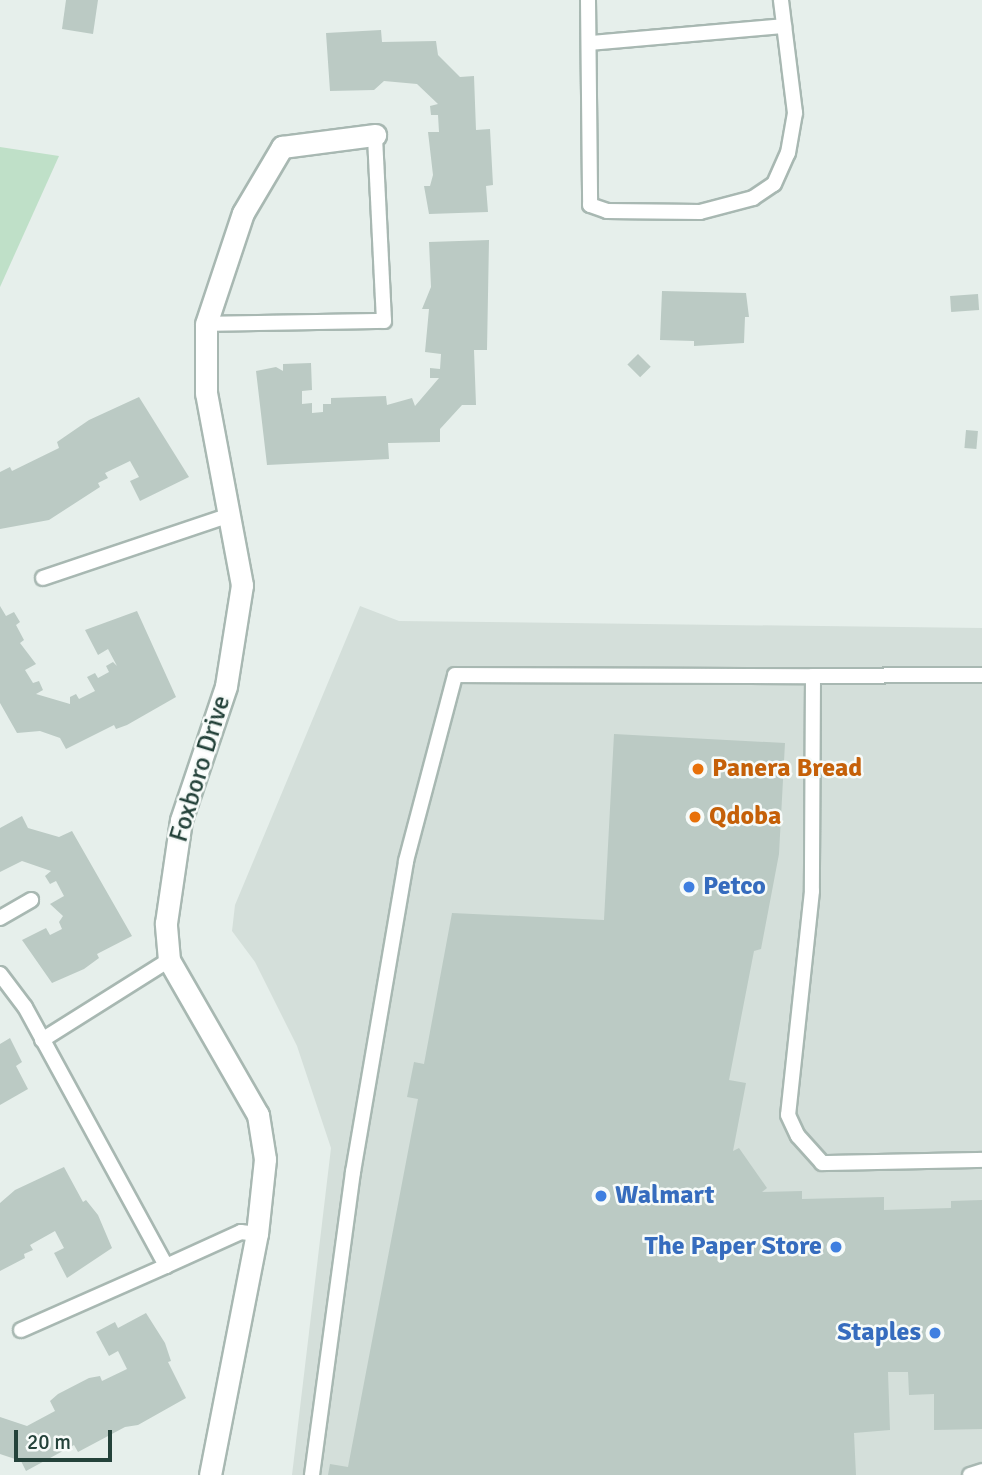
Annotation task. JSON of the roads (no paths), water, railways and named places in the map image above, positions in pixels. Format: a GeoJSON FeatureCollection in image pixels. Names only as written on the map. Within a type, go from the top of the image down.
{"type":"FeatureCollection","features":[{"type":"Feature","properties":{"kind":"street","name":"Foxboro Drive"},"geometry":{"type":"LineString","coordinates":[[210,1475],[257,1234],[265,1159],[258,1115],[170,960],[169,893],[181,820],[226,686],[242,585],[206,393],[206,324],[243,213],[282,147],[375,135]]}},
{"type":"Feature","properties":{"kind":"lane"},"geometry":{"type":"LineString","coordinates":[[588,0],[590,205],[607,211],[700,212],[753,198],[774,184],[788,153],[795,113],[781,0]]}},
{"type":"Feature","properties":{"kind":"lane"},"geometry":{"type":"LineString","coordinates":[[590,43],[784,26]]}},
{"type":"Feature","properties":{"kind":"lane"},"geometry":{"type":"LineString","coordinates":[[206,324],[384,321],[375,135]]}},
{"type":"Feature","properties":{"kind":"lane"},"geometry":{"type":"LineString","coordinates":[[43,578],[230,515]]}},
{"type":"Feature","properties":{"kind":"lane"},"geometry":{"type":"LineString","coordinates":[[312,1475],[353,1172],[406,861],[455,675],[982,675]]}},
{"type":"Feature","properties":{"kind":"lane"},"geometry":{"type":"LineString","coordinates":[[813,676],[811,891],[789,1078],[788,1115],[798,1136],[822,1163],[982,1160]]}},
{"type":"Feature","properties":{"kind":"lane"},"geometry":{"type":"LineString","coordinates":[[0,918],[31,900]]}},
{"type":"Feature","properties":{"kind":"lane"},"geometry":{"type":"LineString","coordinates":[[42,1040],[170,960]]}},
{"type":"Feature","properties":{"kind":"lane"},"geometry":{"type":"LineString","coordinates":[[0,974],[42,1040],[166,1266]]}},
{"type":"Feature","properties":{"kind":"lane"},"geometry":{"type":"LineString","coordinates":[[21,1330],[241,1232],[257,1234]]}},
{"type":"Feature","properties":{"kind":"lane"},"geometry":{"type":"LineString","coordinates":[[970,1475],[982,1471]]}},
{"type":"Feature","properties":{"kind":"place","name":"Panera Bread"},"geometry":{"type":"Point","coordinates":[698,769]}},
{"type":"Feature","properties":{"kind":"place","name":"Qdoba"},"geometry":{"type":"Point","coordinates":[695,817]}},
{"type":"Feature","properties":{"kind":"place","name":"Petco"},"geometry":{"type":"Point","coordinates":[689,887]}},
{"type":"Feature","properties":{"kind":"place","name":"Walmart"},"geometry":{"type":"Point","coordinates":[601,1196]}},
{"type":"Feature","properties":{"kind":"place","name":"The Paper Store"},"geometry":{"type":"Point","coordinates":[836,1247]}},
{"type":"Feature","properties":{"kind":"place","name":"Staples"},"geometry":{"type":"Point","coordinates":[935,1333]}}]}
